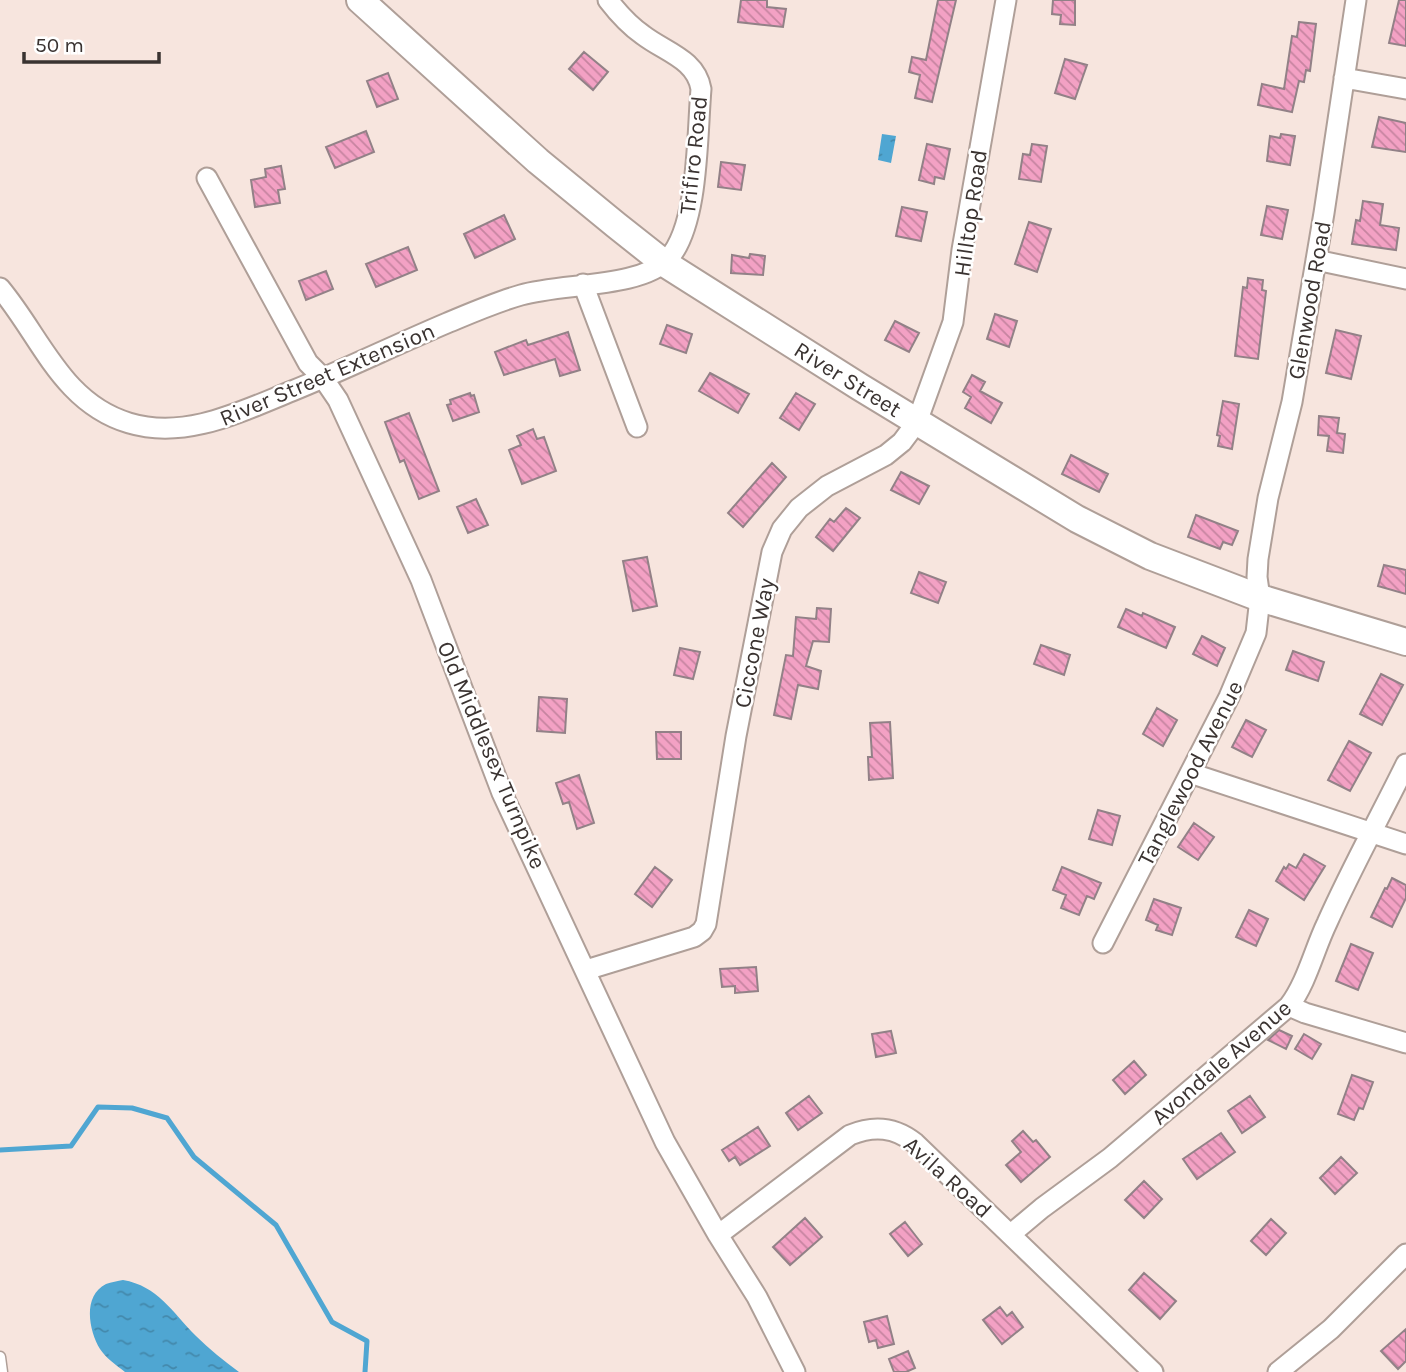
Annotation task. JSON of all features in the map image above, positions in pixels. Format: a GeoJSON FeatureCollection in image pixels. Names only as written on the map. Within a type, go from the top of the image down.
{"type":"FeatureCollection","features":[{"type":"Feature","properties":{"kind":"main road","name":"River Street"},"geometry":{"type":"LineString","coordinates":[[360,0],[538,161],[664,263],[917,422],[1105,535],[1179,569],[1260,598],[1406,642]]}},
{"type":"Feature","properties":{"kind":"street","name":"Trifiro Road"},"geometry":{"type":"LineString","coordinates":[[608,0],[639,33],[690,65],[700,82],[696,155],[689,212],[680,242],[664,263]]}},
{"type":"Feature","properties":{"kind":"street","name":"Hilltop Road"},"geometry":{"type":"LineString","coordinates":[[917,422],[953,322],[962,250],[1006,0]]}},
{"type":"Feature","properties":{"kind":"street","name":"Glenwood Road"},"geometry":{"type":"LineString","coordinates":[[1260,598],[1257,577],[1268,498],[1292,402],[1356,0]]}},
{"type":"Feature","properties":{"kind":"street"},"geometry":{"type":"LineString","coordinates":[[1344,78],[1406,89]]}},
{"type":"Feature","properties":{"kind":"street","name":"Old Middlesex Turnpike"},"geometry":{"type":"LineString","coordinates":[[207,178],[308,363],[338,400],[421,580],[502,793],[666,1142],[718,1235],[757,1297],[795,1372]]}},
{"type":"Feature","properties":{"kind":"street"},"geometry":{"type":"LineString","coordinates":[[1316,260],[1406,279]]}},
{"type":"Feature","properties":{"kind":"street","name":"River Street Extension"},"geometry":{"type":"LineString","coordinates":[[0,288],[71,389],[92,406],[127,423],[159,429],[210,423],[323,379],[489,306],[521,295],[639,277],[664,263]]}},
{"type":"Feature","properties":{"kind":"street"},"geometry":{"type":"LineString","coordinates":[[583,284],[637,427]]}},
{"type":"Feature","properties":{"kind":"street","name":"Ciccone Way"},"geometry":{"type":"LineString","coordinates":[[586,970],[694,937],[702,931],[709,914],[719,830],[757,620],[776,542],[799,508],[827,486],[887,455],[902,442],[917,422]]}},
{"type":"Feature","properties":{"kind":"street","name":"Tanglewood Avenue"},"geometry":{"type":"LineString","coordinates":[[1103,943],[1247,656],[1258,624],[1260,598]]}},
{"type":"Feature","properties":{"kind":"street","name":"Avondale Avenue"},"geometry":{"type":"LineString","coordinates":[[1011,1234],[1119,1150],[1289,1006],[1302,984],[1322,932],[1406,764]]}},
{"type":"Feature","properties":{"kind":"street"},"geometry":{"type":"LineString","coordinates":[[1190,773],[1406,844]]}},
{"type":"Feature","properties":{"kind":"street"},"geometry":{"type":"LineString","coordinates":[[1289,1006],[1406,1042]]}},
{"type":"Feature","properties":{"kind":"street","name":"Avila Road"},"geometry":{"type":"LineString","coordinates":[[718,1235],[850,1135],[875,1128],[892,1130],[915,1143],[1153,1372]]}},
{"type":"Feature","properties":{"kind":"street"},"geometry":{"type":"LineString","coordinates":[[1278,1372],[1331,1329],[1406,1254]]}},
{"type":"Feature","properties":{"kind":"lane"},"geometry":{"type":"LineString","coordinates":[[0,1357],[2,1372]]}},
{"type":"Feature","properties":{"kind":"water"},"geometry":{"type":"Polygon","coordinates":[[[882,134],[896,136],[891,163],[878,160],[882,134]]]}},
{"type":"Feature","properties":{"kind":"water"},"geometry":{"type":"Polygon","coordinates":[[[123,1280],[155,1294],[201,1341],[239,1372],[125,1372],[102,1352],[93,1333],[90,1314],[93,1297],[98,1289],[123,1280]]]}},
{"type":"Feature","properties":{"kind":"building"},"geometry":{"type":"Polygon","coordinates":[[[741,0],[767,0],[767,7],[786,9],[783,27],[738,22],[741,0]]]}},
{"type":"Feature","properties":{"kind":"building"},"geometry":{"type":"Polygon","coordinates":[[[938,0],[956,0],[932,102],[915,98],[920,75],[909,72],[912,57],[926,60],[938,0]]]}},
{"type":"Feature","properties":{"kind":"building"},"geometry":{"type":"Polygon","coordinates":[[[1053,0],[1075,0],[1075,25],[1060,24],[1061,15],[1052,14],[1053,0]]]}},
{"type":"Feature","properties":{"kind":"building"},"geometry":{"type":"Polygon","coordinates":[[[1399,0],[1406,0],[1406,46],[1389,43],[1399,0]]]}},
{"type":"Feature","properties":{"kind":"building"},"geometry":{"type":"Polygon","coordinates":[[[1299,22],[1316,24],[1310,71],[1306,70],[1304,82],[1299,81],[1292,112],[1258,105],[1262,84],[1284,89],[1292,36],[1297,37],[1299,22]]]}},
{"type":"Feature","properties":{"kind":"building"},"geometry":{"type":"Polygon","coordinates":[[[584,52],[608,72],[593,90],[569,69],[584,52]]]}},
{"type":"Feature","properties":{"kind":"building"},"geometry":{"type":"Polygon","coordinates":[[[1065,59],[1087,65],[1075,99],[1055,93],[1065,59]]]}},
{"type":"Feature","properties":{"kind":"building"},"geometry":{"type":"Polygon","coordinates":[[[388,73],[398,99],[377,107],[367,81],[388,73]]]}},
{"type":"Feature","properties":{"kind":"building"},"geometry":{"type":"Polygon","coordinates":[[[1379,117],[1406,123],[1406,152],[1372,147],[1379,117]]]}},
{"type":"Feature","properties":{"kind":"building"},"geometry":{"type":"Polygon","coordinates":[[[366,131],[374,152],[335,168],[326,147],[366,131]]]}},
{"type":"Feature","properties":{"kind":"building"},"geometry":{"type":"Polygon","coordinates":[[[1281,134],[1295,136],[1290,165],[1267,161],[1270,136],[1280,138],[1281,134]]]}},
{"type":"Feature","properties":{"kind":"building"},"geometry":{"type":"Polygon","coordinates":[[[927,144],[950,149],[944,179],[935,177],[934,184],[919,180],[927,144]]]}},
{"type":"Feature","properties":{"kind":"building"},"geometry":{"type":"Polygon","coordinates":[[[1032,144],[1047,146],[1041,182],[1019,179],[1023,154],[1030,155],[1032,144]]]}},
{"type":"Feature","properties":{"kind":"building"},"geometry":{"type":"Polygon","coordinates":[[[721,162],[745,165],[741,190],[718,187],[721,162]]]}},
{"type":"Feature","properties":{"kind":"building"},"geometry":{"type":"Polygon","coordinates":[[[281,166],[285,189],[278,190],[280,203],[255,207],[251,180],[266,177],[265,169],[281,166]]]}},
{"type":"Feature","properties":{"kind":"building"},"geometry":{"type":"Polygon","coordinates":[[[1363,201],[1383,204],[1380,225],[1399,228],[1396,250],[1352,244],[1363,201]]]}},
{"type":"Feature","properties":{"kind":"building"},"geometry":{"type":"Polygon","coordinates":[[[1267,206],[1288,210],[1282,239],[1261,235],[1267,206]]]}},
{"type":"Feature","properties":{"kind":"building"},"geometry":{"type":"Polygon","coordinates":[[[902,207],[927,212],[921,241],[896,236],[902,207]]]}},
{"type":"Feature","properties":{"kind":"building"},"geometry":{"type":"Polygon","coordinates":[[[504,215],[515,239],[475,258],[464,234],[504,215]]]}},
{"type":"Feature","properties":{"kind":"building"},"geometry":{"type":"Polygon","coordinates":[[[1029,222],[1051,229],[1037,272],[1015,264],[1029,222]]]}},
{"type":"Feature","properties":{"kind":"building"},"geometry":{"type":"Polygon","coordinates":[[[408,247],[417,270],[376,287],[366,264],[408,247]]]}},
{"type":"Feature","properties":{"kind":"building"},"geometry":{"type":"Polygon","coordinates":[[[750,254],[765,256],[763,275],[731,273],[732,255],[749,258],[750,254]]]}},
{"type":"Feature","properties":{"kind":"building"},"geometry":{"type":"Polygon","coordinates":[[[326,271],[333,289],[306,300],[299,281],[326,271]]]}},
{"type":"Feature","properties":{"kind":"building"},"geometry":{"type":"Polygon","coordinates":[[[1248,278],[1263,280],[1262,290],[1266,291],[1258,359],[1235,356],[1243,287],[1247,288],[1248,278]]]}},
{"type":"Feature","properties":{"kind":"building"},"geometry":{"type":"Polygon","coordinates":[[[995,314],[1017,321],[1009,347],[987,339],[995,314]]]}},
{"type":"Feature","properties":{"kind":"building"},"geometry":{"type":"Polygon","coordinates":[[[895,321],[919,333],[909,352],[885,340],[895,321]]]}},
{"type":"Feature","properties":{"kind":"building"},"geometry":{"type":"Polygon","coordinates":[[[667,325],[692,334],[686,353],[660,344],[667,325]]]}},
{"type":"Feature","properties":{"kind":"building"},"geometry":{"type":"Polygon","coordinates":[[[1336,330],[1361,336],[1351,379],[1326,373],[1336,330]]]}},
{"type":"Feature","properties":{"kind":"building"},"geometry":{"type":"Polygon","coordinates":[[[568,332],[580,370],[560,376],[555,359],[504,375],[495,352],[526,340],[528,345],[568,332]]]}},
{"type":"Feature","properties":{"kind":"building"},"geometry":{"type":"Polygon","coordinates":[[[710,373],[749,394],[738,413],[699,391],[710,373]]]}},
{"type":"Feature","properties":{"kind":"building"},"geometry":{"type":"Polygon","coordinates":[[[972,375],[985,382],[980,391],[1002,403],[991,423],[965,408],[971,397],[963,392],[972,375]]]}},
{"type":"Feature","properties":{"kind":"building"},"geometry":{"type":"Polygon","coordinates":[[[470,393],[471,396],[474,395],[479,412],[453,421],[447,405],[451,404],[450,400],[470,393]]]}},
{"type":"Feature","properties":{"kind":"building"},"geometry":{"type":"Polygon","coordinates":[[[796,393],[815,404],[799,430],[780,418],[796,393]]]}},
{"type":"Feature","properties":{"kind":"building"},"geometry":{"type":"Polygon","coordinates":[[[1223,401],[1239,404],[1232,449],[1218,446],[1220,436],[1217,435],[1223,401]]]}},
{"type":"Feature","properties":{"kind":"building"},"geometry":{"type":"Polygon","coordinates":[[[409,413],[439,491],[419,499],[404,460],[400,462],[385,422],[409,413]]]}},
{"type":"Feature","properties":{"kind":"building"},"geometry":{"type":"Polygon","coordinates":[[[1319,416],[1339,418],[1337,433],[1345,434],[1343,453],[1327,451],[1329,436],[1318,435],[1319,416]]]}},
{"type":"Feature","properties":{"kind":"building"},"geometry":{"type":"Polygon","coordinates":[[[533,429],[537,439],[544,437],[556,471],[522,484],[509,450],[521,445],[517,436],[533,429]]]}},
{"type":"Feature","properties":{"kind":"building"},"geometry":{"type":"Polygon","coordinates":[[[1071,455],[1108,474],[1099,492],[1062,474],[1071,455]]]}},
{"type":"Feature","properties":{"kind":"building"},"geometry":{"type":"Polygon","coordinates":[[[772,463],[786,477],[743,527],[728,513],[772,463]]]}},
{"type":"Feature","properties":{"kind":"building"},"geometry":{"type":"Polygon","coordinates":[[[901,472],[929,486],[919,504],[891,490],[901,472]]]}},
{"type":"Feature","properties":{"kind":"building"},"geometry":{"type":"Polygon","coordinates":[[[476,499],[488,525],[468,533],[457,507],[476,499]]]}},
{"type":"Feature","properties":{"kind":"building"},"geometry":{"type":"Polygon","coordinates":[[[846,508],[860,518],[833,551],[816,537],[830,519],[834,522],[846,508]]]}},
{"type":"Feature","properties":{"kind":"building"},"geometry":{"type":"Polygon","coordinates":[[[1196,515],[1238,531],[1232,545],[1223,542],[1220,549],[1188,537],[1196,515]]]}},
{"type":"Feature","properties":{"kind":"building"},"geometry":{"type":"Polygon","coordinates":[[[647,557],[657,606],[633,611],[623,561],[647,557]]]}},
{"type":"Feature","properties":{"kind":"building"},"geometry":{"type":"Polygon","coordinates":[[[1384,565],[1406,570],[1406,594],[1378,586],[1384,565]]]}},
{"type":"Feature","properties":{"kind":"building"},"geometry":{"type":"Polygon","coordinates":[[[919,572],[946,582],[938,603],[911,593],[919,572]]]}},
{"type":"Feature","properties":{"kind":"building"},"geometry":{"type":"Polygon","coordinates":[[[817,608],[831,609],[829,642],[813,641],[806,666],[821,671],[818,689],[798,685],[791,719],[774,715],[786,655],[793,656],[796,617],[816,619],[817,608]]]}},
{"type":"Feature","properties":{"kind":"building"},"geometry":{"type":"Polygon","coordinates":[[[1126,609],[1142,616],[1143,613],[1175,627],[1166,648],[1118,627],[1126,609]]]}},
{"type":"Feature","properties":{"kind":"building"},"geometry":{"type":"Polygon","coordinates":[[[1202,636],[1225,648],[1217,666],[1193,654],[1202,636]]]}},
{"type":"Feature","properties":{"kind":"building"},"geometry":{"type":"Polygon","coordinates":[[[1041,645],[1070,655],[1064,675],[1034,664],[1041,645]]]}},
{"type":"Feature","properties":{"kind":"building"},"geometry":{"type":"Polygon","coordinates":[[[680,648],[700,652],[693,679],[674,675],[680,648]]]}},
{"type":"Feature","properties":{"kind":"building"},"geometry":{"type":"Polygon","coordinates":[[[1293,651],[1324,662],[1318,681],[1286,670],[1293,651]]]}},
{"type":"Feature","properties":{"kind":"building"},"geometry":{"type":"Polygon","coordinates":[[[1381,674],[1403,685],[1382,725],[1360,714],[1381,674]]]}},
{"type":"Feature","properties":{"kind":"building"},"geometry":{"type":"Polygon","coordinates":[[[539,697],[567,699],[565,733],[537,731],[539,697]]]}},
{"type":"Feature","properties":{"kind":"building"},"geometry":{"type":"Polygon","coordinates":[[[1157,708],[1177,720],[1163,746],[1143,734],[1157,708]]]}},
{"type":"Feature","properties":{"kind":"building"},"geometry":{"type":"Polygon","coordinates":[[[1246,720],[1266,730],[1252,757],[1232,747],[1246,720]]]}},
{"type":"Feature","properties":{"kind":"building"},"geometry":{"type":"Polygon","coordinates":[[[890,722],[893,778],[869,780],[868,757],[872,757],[870,723],[890,722]]]}},
{"type":"Feature","properties":{"kind":"building"},"geometry":{"type":"Polygon","coordinates":[[[656,732],[681,732],[681,759],[657,759],[656,732]]]}},
{"type":"Feature","properties":{"kind":"building"},"geometry":{"type":"Polygon","coordinates":[[[1349,741],[1371,753],[1350,791],[1328,780],[1349,741]]]}},
{"type":"Feature","properties":{"kind":"building"},"geometry":{"type":"Polygon","coordinates":[[[579,775],[594,823],[577,829],[569,802],[563,804],[556,783],[579,775]]]}},
{"type":"Feature","properties":{"kind":"building"},"geometry":{"type":"Polygon","coordinates":[[[1098,810],[1120,816],[1112,845],[1089,839],[1098,810]]]}},
{"type":"Feature","properties":{"kind":"building"},"geometry":{"type":"Polygon","coordinates":[[[1194,823],[1214,837],[1198,860],[1178,847],[1194,823]]]}},
{"type":"Feature","properties":{"kind":"building"},"geometry":{"type":"Polygon","coordinates":[[[1304,854],[1325,866],[1304,900],[1276,881],[1284,867],[1286,869],[1289,864],[1296,868],[1304,854]]]}},
{"type":"Feature","properties":{"kind":"building"},"geometry":{"type":"Polygon","coordinates":[[[655,867],[672,880],[652,907],[635,894],[655,867]]]}},
{"type":"Feature","properties":{"kind":"building"},"geometry":{"type":"Polygon","coordinates":[[[1062,867],[1101,883],[1094,899],[1087,896],[1079,915],[1061,908],[1066,895],[1053,890],[1062,867]]]}},
{"type":"Feature","properties":{"kind":"building"},"geometry":{"type":"Polygon","coordinates":[[[1392,878],[1406,885],[1406,898],[1392,927],[1371,917],[1392,878]]]}},
{"type":"Feature","properties":{"kind":"building"},"geometry":{"type":"Polygon","coordinates":[[[1154,899],[1181,908],[1172,935],[1156,930],[1158,925],[1146,920],[1154,899]]]}},
{"type":"Feature","properties":{"kind":"building"},"geometry":{"type":"Polygon","coordinates":[[[1249,910],[1268,919],[1256,946],[1236,937],[1249,910]]]}},
{"type":"Feature","properties":{"kind":"building"},"geometry":{"type":"Polygon","coordinates":[[[1351,944],[1373,953],[1358,990],[1336,981],[1351,944]]]}},
{"type":"Feature","properties":{"kind":"building"},"geometry":{"type":"Polygon","coordinates":[[[756,967],[758,991],[735,993],[735,986],[722,987],[720,969],[756,967]]]}},
{"type":"Feature","properties":{"kind":"building"},"geometry":{"type":"Polygon","coordinates":[[[1279,1030],[1292,1036],[1286,1049],[1268,1040],[1279,1030]]]}},
{"type":"Feature","properties":{"kind":"building"},"geometry":{"type":"Polygon","coordinates":[[[891,1031],[896,1053],[876,1057],[872,1034],[891,1031]]]}},
{"type":"Feature","properties":{"kind":"building"},"geometry":{"type":"Polygon","coordinates":[[[1304,1034],[1321,1044],[1312,1059],[1295,1049],[1304,1034]]]}},
{"type":"Feature","properties":{"kind":"building"},"geometry":{"type":"Polygon","coordinates":[[[1134,1061],[1146,1075],[1125,1094],[1113,1080],[1134,1061]]]}},
{"type":"Feature","properties":{"kind":"building"},"geometry":{"type":"Polygon","coordinates":[[[1352,1075],[1373,1082],[1363,1109],[1359,1108],[1354,1120],[1338,1114],[1352,1075]]]}},
{"type":"Feature","properties":{"kind":"building"},"geometry":{"type":"Polygon","coordinates":[[[809,1096],[822,1113],[798,1130],[786,1113],[809,1096]]]}},
{"type":"Feature","properties":{"kind":"building"},"geometry":{"type":"Polygon","coordinates":[[[1250,1096],[1265,1117],[1242,1133],[1228,1111],[1250,1096]]]}},
{"type":"Feature","properties":{"kind":"building"},"geometry":{"type":"Polygon","coordinates":[[[758,1127],[770,1146],[740,1165],[735,1157],[729,1161],[722,1150],[758,1127]]]}},
{"type":"Feature","properties":{"kind":"building"},"geometry":{"type":"Polygon","coordinates":[[[1023,1131],[1033,1142],[1036,1140],[1050,1157],[1021,1182],[1006,1165],[1021,1152],[1012,1141],[1023,1131]]]}},
{"type":"Feature","properties":{"kind":"building"},"geometry":{"type":"Polygon","coordinates":[[[1221,1133],[1235,1152],[1197,1179],[1183,1159],[1221,1133]]]}},
{"type":"Feature","properties":{"kind":"building"},"geometry":{"type":"Polygon","coordinates":[[[1341,1157],[1357,1173],[1335,1194],[1320,1178],[1341,1157]]]}},
{"type":"Feature","properties":{"kind":"building"},"geometry":{"type":"Polygon","coordinates":[[[1144,1181],[1162,1199],[1144,1218],[1125,1200],[1144,1181]]]}},
{"type":"Feature","properties":{"kind":"building"},"geometry":{"type":"Polygon","coordinates":[[[805,1218],[822,1237],[790,1265],[773,1247],[805,1218]]]}},
{"type":"Feature","properties":{"kind":"building"},"geometry":{"type":"Polygon","coordinates":[[[1271,1219],[1286,1233],[1266,1255],[1251,1241],[1271,1219]]]}},
{"type":"Feature","properties":{"kind":"building"},"geometry":{"type":"Polygon","coordinates":[[[905,1222],[922,1244],[908,1256],[890,1234],[905,1222]]]}},
{"type":"Feature","properties":{"kind":"building"},"geometry":{"type":"Polygon","coordinates":[[[1144,1273],[1176,1301],[1160,1319],[1129,1290],[1144,1273]]]}},
{"type":"Feature","properties":{"kind":"building"},"geometry":{"type":"Polygon","coordinates":[[[1000,1307],[1007,1316],[1012,1312],[1023,1327],[1002,1344],[983,1320],[1000,1307]]]}},
{"type":"Feature","properties":{"kind":"building"},"geometry":{"type":"Polygon","coordinates":[[[887,1316],[894,1344],[878,1348],[876,1340],[869,1342],[864,1322],[887,1316]]]}},
{"type":"Feature","properties":{"kind":"building"},"geometry":{"type":"Polygon","coordinates":[[[1406,1329],[1406,1361],[1398,1369],[1381,1351],[1406,1329]]]}},
{"type":"Feature","properties":{"kind":"building"},"geometry":{"type":"Polygon","coordinates":[[[908,1351],[915,1368],[906,1372],[894,1372],[889,1359],[908,1351]]]}},
{"type":"Feature","properties":{"kind":"waterway"},"geometry":{"type":"LineString","coordinates":[[0,1150],[71,1146],[98,1107],[132,1108],[167,1118],[194,1157],[276,1225],[332,1322],[367,1341],[365,1372]]}}]}
